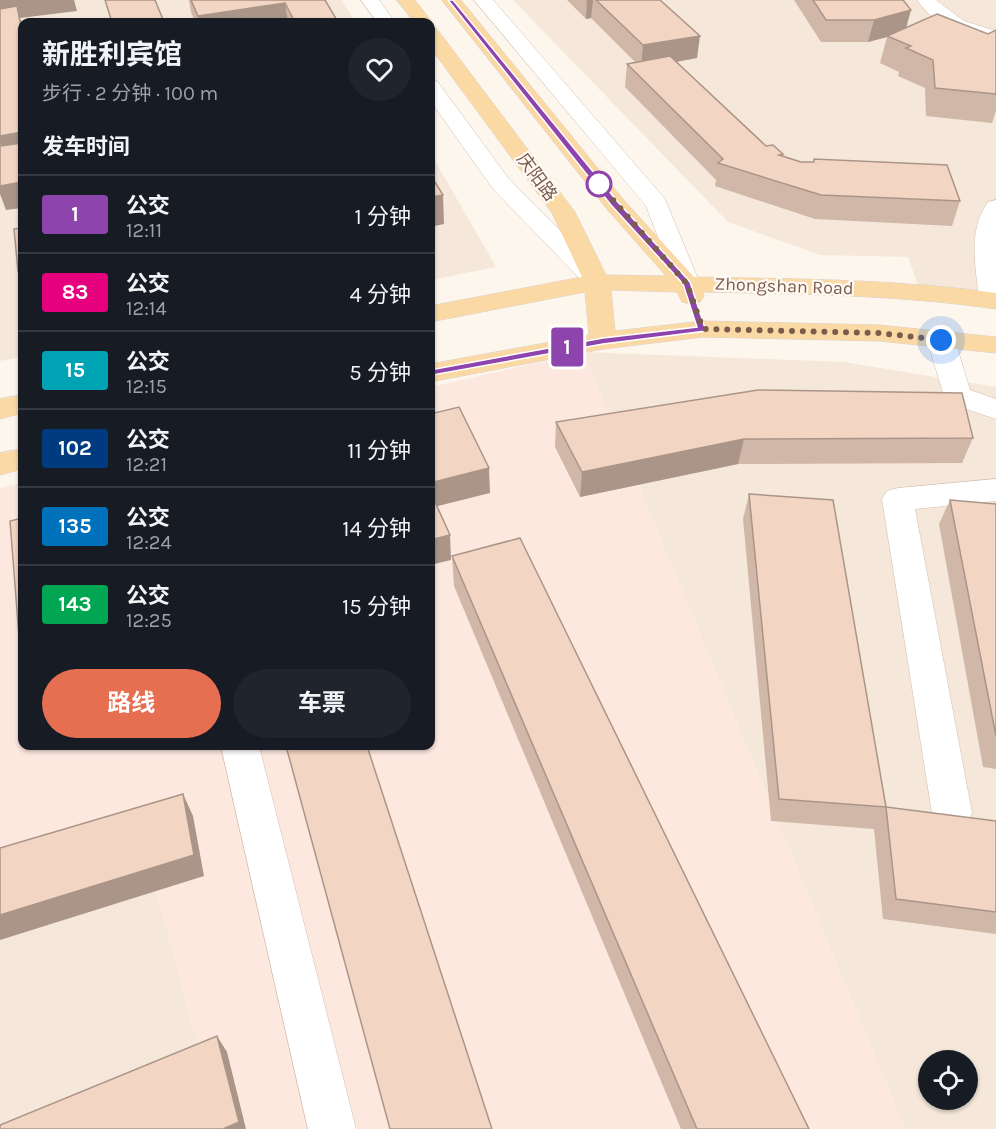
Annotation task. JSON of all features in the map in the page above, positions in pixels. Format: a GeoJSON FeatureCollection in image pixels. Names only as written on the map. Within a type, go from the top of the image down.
{"type":"FeatureCollection","features":[{"type":"Feature","properties":{"kind":"main road"},"geometry":{"type":"LineString","coordinates":[[406,0],[420,18]]}},
{"type":"Feature","properties":{"kind":"main road"},"geometry":{"type":"LineString","coordinates":[[451,0],[614,203],[687,284],[703,329]]}},
{"type":"Feature","properties":{"kind":"main road","name":"庆阳路"},"geometry":{"type":"LineString","coordinates":[[435,40],[563,212],[597,282],[603,341]]}},
{"type":"Feature","properties":{"kind":"main road","name":"Zhongshan Road"},"geometry":{"type":"LineString","coordinates":[[435,313],[597,282],[857,288],[946,294],[994,301]]}},
{"type":"Feature","properties":{"kind":"main road"},"geometry":{"type":"LineString","coordinates":[[435,372],[603,341],[703,329],[879,333],[996,345]]}},
{"type":"Feature","properties":{"kind":"main road"},"geometry":{"type":"LineString","coordinates":[[0,409],[18,405]]}},
{"type":"Feature","properties":{"kind":"main road"},"geometry":{"type":"LineString","coordinates":[[0,464],[18,460]]}},
{"type":"Feature","properties":{"kind":"street"},"geometry":{"type":"LineString","coordinates":[[370,0],[383,18]]}},
{"type":"Feature","properties":{"kind":"street"},"geometry":{"type":"LineString","coordinates":[[483,0],[657,204],[687,284]]}},
{"type":"Feature","properties":{"kind":"street"},"geometry":{"type":"LineString","coordinates":[[926,0],[937,14],[951,23],[996,37]]}},
{"type":"Feature","properties":{"kind":"street"},"geometry":{"type":"LineString","coordinates":[[435,92],[501,184],[597,282]]}},
{"type":"Feature","properties":{"kind":"street"},"geometry":{"type":"LineString","coordinates":[[994,301],[986,235],[996,207]]}},
{"type":"Feature","properties":{"kind":"street"},"geometry":{"type":"LineString","coordinates":[[941,340],[958,396],[996,409]]}},
{"type":"Feature","properties":{"kind":"street"},"geometry":{"type":"LineString","coordinates":[[952,813],[898,499],[996,490]]}},
{"type":"Feature","properties":{"kind":"street"},"geometry":{"type":"LineString","coordinates":[[241,750],[332,1129]]}},
{"type":"Feature","properties":{"kind":"shaded area"},"geometry":{"type":"Polygon","coordinates":[[[0,0],[342,0],[353,18],[18,18],[18,358],[0,361],[0,0]]]}},
{"type":"Feature","properties":{"kind":"shaded area"},"geometry":{"type":"Polygon","coordinates":[[[513,0],[996,0],[996,303],[922,297],[908,257],[820,255],[728,222],[513,0]]]}},
{"type":"Feature","properties":{"kind":"shaded area"},"geometry":{"type":"Polygon","coordinates":[[[435,161],[496,267],[435,279],[435,161]]]}},
{"type":"Feature","properties":{"kind":"shaded area"},"geometry":{"type":"Polygon","coordinates":[[[583,352],[844,362],[996,387],[996,1129],[905,1129],[583,352]]]}},
{"type":"Feature","properties":{"kind":"shaded area"},"geometry":{"type":"Polygon","coordinates":[[[583,352],[905,1129],[221,1129],[140,832],[0,874],[0,488],[18,484],[18,750],[435,750],[435,386],[583,352]]]}},
{"type":"Feature","properties":{"kind":"shaded area"},"geometry":{"type":"Polygon","coordinates":[[[140,831],[221,1129],[0,1129],[0,874],[140,831]]]}},
{"type":"Feature","properties":{"kind":"building"},"geometry":{"type":"Polygon","coordinates":[[[105,0],[155,0],[162,18],[111,18],[105,0]]]}},
{"type":"Feature","properties":{"kind":"building"},"geometry":{"type":"Polygon","coordinates":[[[191,0],[325,0],[336,18],[293,18],[285,3],[198,16],[191,0]]]}},
{"type":"Feature","properties":{"kind":"building"},"geometry":{"type":"Polygon","coordinates":[[[596,0],[660,0],[700,36],[643,45],[596,0]]]}},
{"type":"Feature","properties":{"kind":"building"},"geometry":{"type":"Polygon","coordinates":[[[813,0],[903,0],[911,10],[874,20],[826,20],[813,0]]]}},
{"type":"Feature","properties":{"kind":"building"},"geometry":{"type":"Polygon","coordinates":[[[17,6],[19,18],[18,133],[0,136],[0,9],[17,6]]]}},
{"type":"Feature","properties":{"kind":"building"},"geometry":{"type":"Polygon","coordinates":[[[937,14],[988,34],[996,30],[996,94],[935,88],[933,60],[906,48],[911,46],[887,36],[937,14]]]}},
{"type":"Feature","properties":{"kind":"building"},"geometry":{"type":"Polygon","coordinates":[[[670,56],[766,146],[773,145],[783,154],[779,155],[801,162],[814,162],[814,159],[947,165],[960,201],[821,195],[718,163],[723,159],[627,64],[670,56]]]}},
{"type":"Feature","properties":{"kind":"building"},"geometry":{"type":"Polygon","coordinates":[[[18,144],[18,183],[0,186],[0,146],[18,144]]]}},
{"type":"Feature","properties":{"kind":"building"},"geometry":{"type":"Polygon","coordinates":[[[435,182],[443,195],[435,196],[435,182]]]}},
{"type":"Feature","properties":{"kind":"building"},"geometry":{"type":"Polygon","coordinates":[[[18,228],[18,271],[14,229],[18,228]]]}},
{"type":"Feature","properties":{"kind":"building"},"geometry":{"type":"Polygon","coordinates":[[[758,390],[962,393],[973,438],[744,439],[582,472],[556,422],[758,390]]]}},
{"type":"Feature","properties":{"kind":"building"},"geometry":{"type":"Polygon","coordinates":[[[459,407],[489,468],[435,482],[435,413],[459,407]]]}},
{"type":"Feature","properties":{"kind":"building"},"geometry":{"type":"Polygon","coordinates":[[[749,494],[833,500],[886,807],[779,799],[749,494]]]}},
{"type":"Feature","properties":{"kind":"building"},"geometry":{"type":"Polygon","coordinates":[[[950,500],[996,504],[996,736],[950,500]]]}},
{"type":"Feature","properties":{"kind":"building"},"geometry":{"type":"Polygon","coordinates":[[[435,502],[450,535],[435,539],[435,502]]]}},
{"type":"Feature","properties":{"kind":"building"},"geometry":{"type":"Polygon","coordinates":[[[18,519],[18,624],[10,521],[18,519]]]}},
{"type":"Feature","properties":{"kind":"building"},"geometry":{"type":"Polygon","coordinates":[[[520,538],[809,1129],[697,1129],[452,556],[520,538]]]}},
{"type":"Feature","properties":{"kind":"building"},"geometry":{"type":"Polygon","coordinates":[[[287,750],[368,750],[492,1129],[390,1129],[287,750]]]}},
{"type":"Feature","properties":{"kind":"building"},"geometry":{"type":"Polygon","coordinates":[[[183,794],[194,855],[0,915],[0,848],[183,794]]]}},
{"type":"Feature","properties":{"kind":"building"},"geometry":{"type":"Polygon","coordinates":[[[886,807],[996,821],[996,912],[896,899],[886,807]]]}},
{"type":"Feature","properties":{"kind":"building"},"geometry":{"type":"Polygon","coordinates":[[[217,1036],[239,1122],[223,1129],[0,1129],[0,1125],[217,1036]]]}},
{"type":"Feature","properties":{"kind":"bus line","name":"1"},"geometry":{"type":"LineString","coordinates":[[435,372],[603,341],[703,329],[687,284],[614,203],[451,0]]}},
{"type":"Feature","properties":{"kind":"route"},"geometry":{"type":"LineString","coordinates":[[599,184],[687,284],[703,329],[879,333],[941,340]]}}]}
